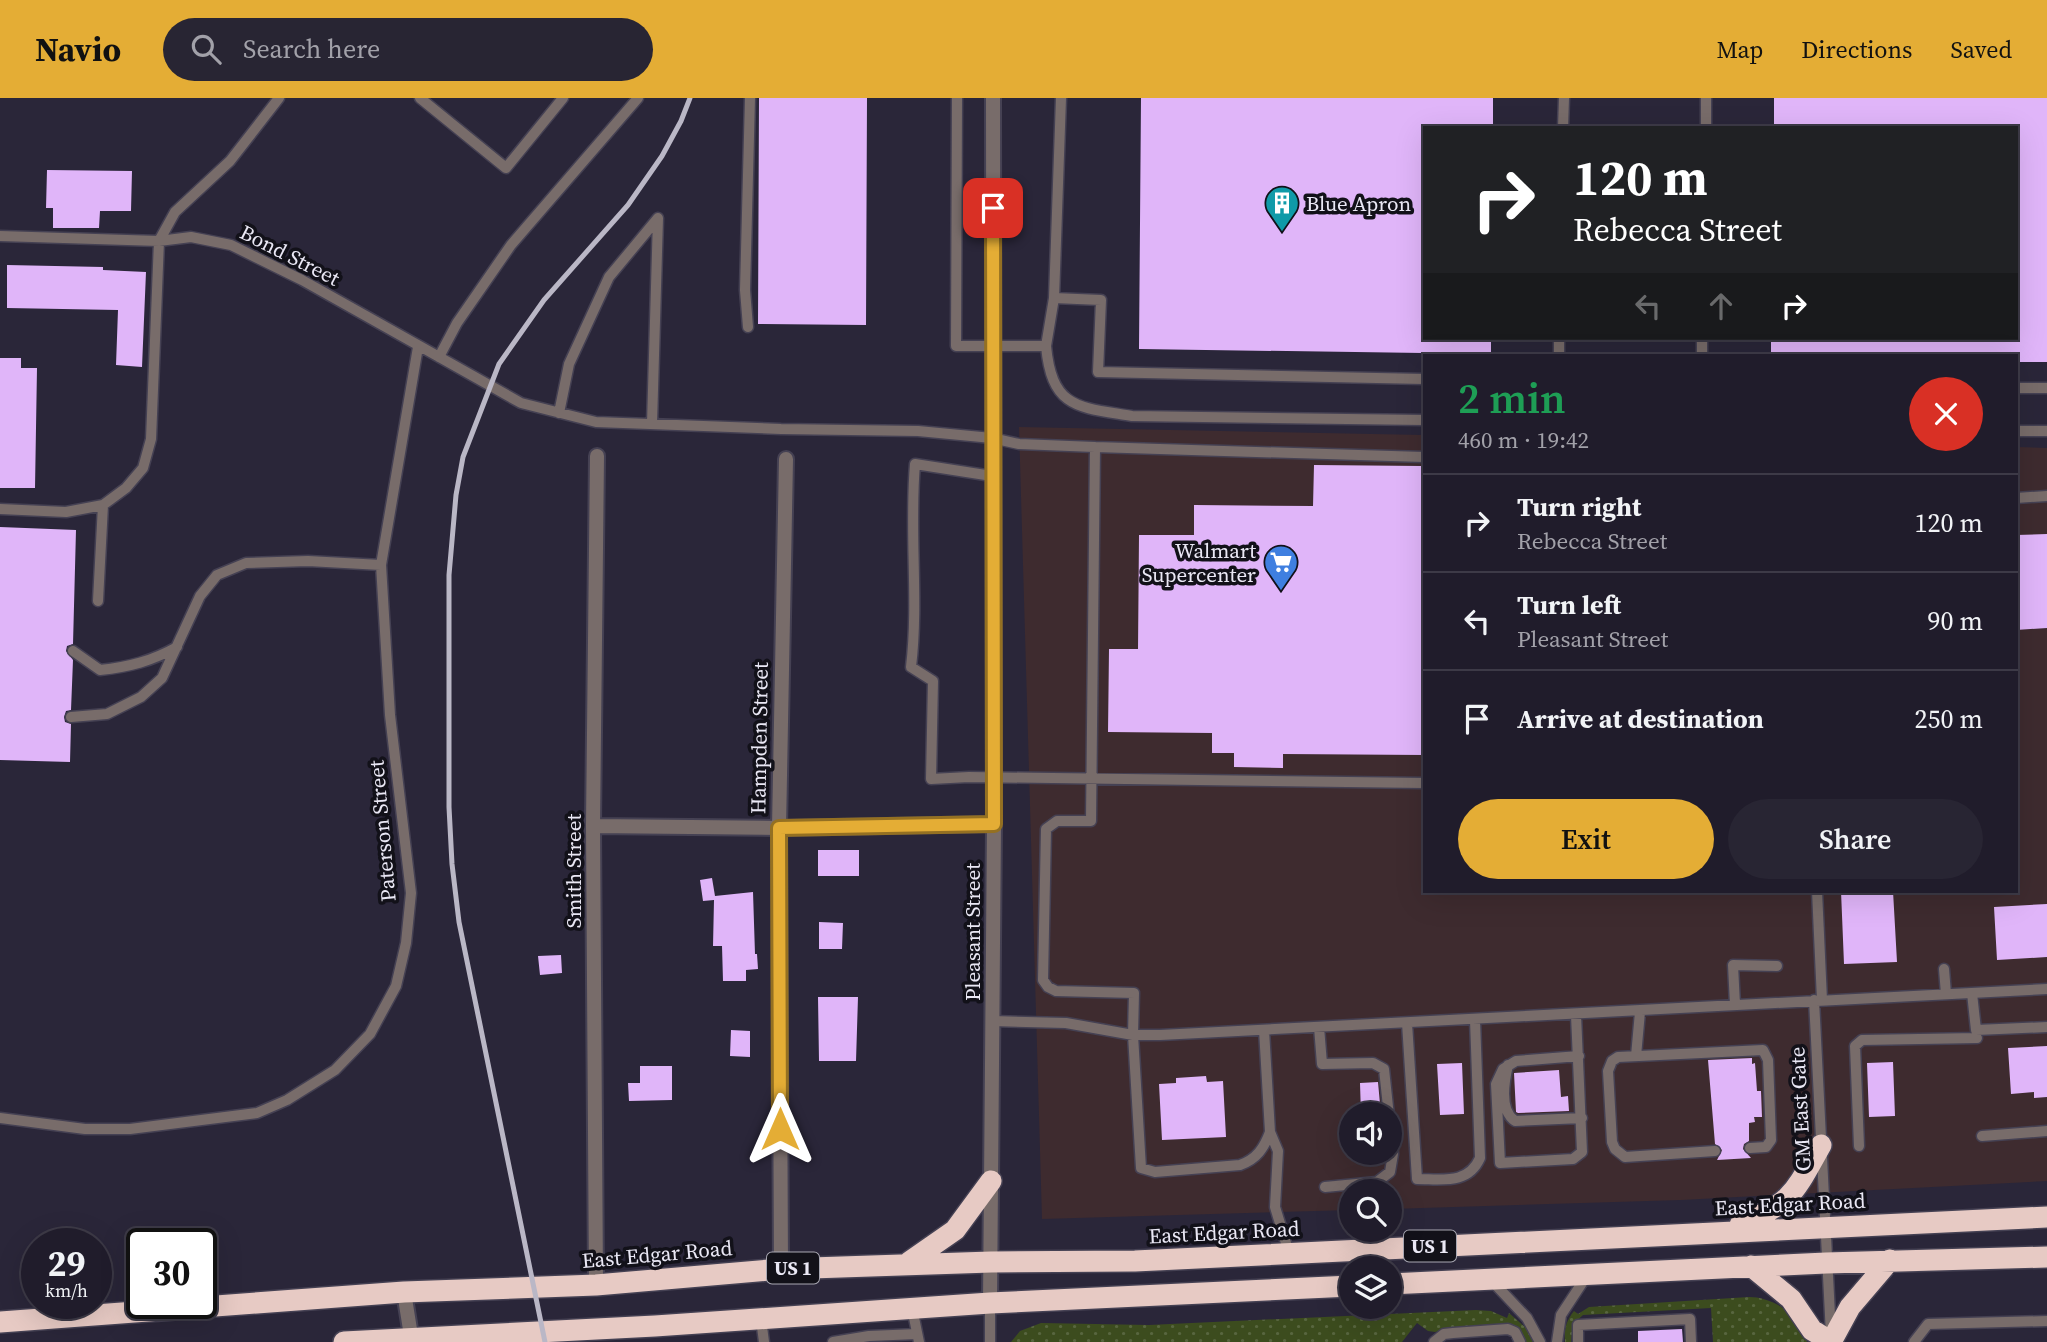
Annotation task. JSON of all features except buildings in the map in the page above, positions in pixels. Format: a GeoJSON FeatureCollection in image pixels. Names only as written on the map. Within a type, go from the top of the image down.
{"type":"FeatureCollection","features":[{"type":"Feature","properties":{"kind":"highway"},"geometry":{"type":"LineString","coordinates":[[1725,1231],[1783,1204],[1796,1189],[1821,1145]]}},
{"type":"Feature","properties":{"kind":"highway"},"geometry":{"type":"LineString","coordinates":[[907,1264],[955,1230],[991,1181]]}},
{"type":"Feature","properties":{"kind":"highway","name":"East Edgar Road"},"geometry":{"type":"LineString","coordinates":[[404,1292],[596,1285],[781,1269],[991,1262],[1135,1261],[2047,1217]]}},
{"type":"Feature","properties":{"kind":"highway","name":"US 1"},"geometry":{"type":"LineString","coordinates":[[1402,1283],[1751,1266],[2047,1257]]}},
{"type":"Feature","properties":{"kind":"highway"},"geometry":{"type":"LineString","coordinates":[[1751,1266],[1791,1298],[1812,1330],[1831,1342],[1850,1307],[1890,1261]]}},
{"type":"Feature","properties":{"kind":"highway"},"geometry":{"type":"LineString","coordinates":[[344,1342],[656,1334],[761,1319],[912,1308],[1339,1287]]}},
{"type":"Feature","properties":{"kind":"highway","name":"US 1"},"geometry":{"type":"LineString","coordinates":[[0,1322],[404,1292]]}},
{"type":"Feature","properties":{"kind":"street","name":"Pleasant Street"},"geometry":{"type":"LineString","coordinates":[[990,1303],[994,824],[993,98]]}},
{"type":"Feature","properties":{"kind":"street","name":"Smith Street"},"geometry":{"type":"LineString","coordinates":[[596,1285],[593,826],[597,456]]}},
{"type":"Feature","properties":{"kind":"street","name":"Hampden Street"},"geometry":{"type":"LineString","coordinates":[[781,1269],[779,828],[786,459]]}},
{"type":"Feature","properties":{"kind":"street"},"geometry":{"type":"LineString","coordinates":[[593,826],[779,828],[994,824]]}},
{"type":"Feature","properties":{"kind":"street"},"geometry":{"type":"LineString","coordinates":[[404,1292],[412,1340]]}},
{"type":"Feature","properties":{"kind":"lane"},"geometry":{"type":"LineString","coordinates":[[0,509],[66,512],[103,505],[126,488],[143,468],[151,439],[159,241],[175,212],[230,161],[279,98]]}},
{"type":"Feature","properties":{"kind":"lane"},"geometry":{"type":"LineString","coordinates":[[420,98],[506,168],[563,98]]}},
{"type":"Feature","properties":{"kind":"lane"},"geometry":{"type":"LineString","coordinates":[[439,358],[457,323],[511,245],[638,98]]}},
{"type":"Feature","properties":{"kind":"lane"},"geometry":{"type":"LineString","coordinates":[[748,327],[745,290],[750,98]]}},
{"type":"Feature","properties":{"kind":"lane"},"geometry":{"type":"LineString","coordinates":[[957,98],[956,346],[1046,346]]}},
{"type":"Feature","properties":{"kind":"lane"},"geometry":{"type":"LineString","coordinates":[[1061,98],[1054,298],[1046,346],[1048,370],[1057,390],[1070,402],[1090,409],[1132,416],[1423,420]]}},
{"type":"Feature","properties":{"kind":"lane"},"geometry":{"type":"LineString","coordinates":[[1563,126],[1564,98]]}},
{"type":"Feature","properties":{"kind":"lane"},"geometry":{"type":"LineString","coordinates":[[1706,98],[1706,126]]}},
{"type":"Feature","properties":{"kind":"lane"},"geometry":{"type":"LineString","coordinates":[[559,413],[569,364],[609,277],[658,218],[652,424]]}},
{"type":"Feature","properties":{"kind":"lane","name":"Bond Street"},"geometry":{"type":"LineString","coordinates":[[0,236],[159,241],[191,237],[231,245],[302,281],[521,403],[596,422],[918,431],[992,438],[1019,444],[1423,457]]}},
{"type":"Feature","properties":{"kind":"lane"},"geometry":{"type":"LineString","coordinates":[[1054,298],[1101,300],[1098,372],[1423,379]]}},
{"type":"Feature","properties":{"kind":"lane","name":"Paterson Street"},"geometry":{"type":"LineString","coordinates":[[0,1118],[85,1129],[130,1129],[257,1112],[287,1100],[335,1070],[370,1034],[396,986],[406,943],[411,893],[390,715],[381,565],[418,347]]}},
{"type":"Feature","properties":{"kind":"lane"},"geometry":{"type":"LineString","coordinates":[[2018,388],[2047,388]]}},
{"type":"Feature","properties":{"kind":"lane"},"geometry":{"type":"LineString","coordinates":[[2018,431],[2047,431]]}},
{"type":"Feature","properties":{"kind":"lane"},"geometry":{"type":"LineString","coordinates":[[1095,447],[1091,821],[1057,821],[1046,829],[1042,976],[1048,987],[1056,991],[1133,993],[1141,1168],[1155,1172],[1227,1167],[1250,1161],[1260,1152],[1270,1132]]}},
{"type":"Feature","properties":{"kind":"lane"},"geometry":{"type":"LineString","coordinates":[[992,475],[915,464],[912,540],[915,622],[911,667],[933,681],[931,779],[969,777],[1423,783]]}},
{"type":"Feature","properties":{"kind":"lane"},"geometry":{"type":"LineString","coordinates":[[2018,498],[2047,496]]}},
{"type":"Feature","properties":{"kind":"lane"},"geometry":{"type":"LineString","coordinates":[[98,601],[103,505]]}},
{"type":"Feature","properties":{"kind":"lane"},"geometry":{"type":"LineString","coordinates":[[71,717],[107,714],[141,697],[162,678],[200,596],[217,575],[246,563],[308,561],[381,565]]}},
{"type":"Feature","properties":{"kind":"lane"},"geometry":{"type":"LineString","coordinates":[[73,651],[100,670],[132,667],[177,646]]}},
{"type":"Feature","properties":{"kind":"lane","name":"GM East Gate"},"geometry":{"type":"LineString","coordinates":[[1817,893],[1821,1145],[1831,1342]]}},
{"type":"Feature","properties":{"kind":"lane"},"geometry":{"type":"LineString","coordinates":[[1735,1005],[1733,965],[1777,966]]}},
{"type":"Feature","properties":{"kind":"lane"},"geometry":{"type":"LineString","coordinates":[[1944,969],[1946,994]]}},
{"type":"Feature","properties":{"kind":"lane"},"geometry":{"type":"LineString","coordinates":[[992,1021],[1066,1023],[1133,1035],[1640,1012],[2047,989]]}},
{"type":"Feature","properties":{"kind":"lane"},"geometry":{"type":"LineString","coordinates":[[1972,993],[1976,1030],[2047,1027]]}},
{"type":"Feature","properties":{"kind":"lane"},"geometry":{"type":"LineString","coordinates":[[1636,1056],[1640,1012]]}},
{"type":"Feature","properties":{"kind":"lane"},"geometry":{"type":"LineString","coordinates":[[1576,1015],[1579,1056],[1583,1150],[1576,1158],[1500,1163],[1496,1084],[1499,1074],[1516,1061],[1579,1056]]}},
{"type":"Feature","properties":{"kind":"lane"},"geometry":{"type":"LineString","coordinates":[[1407,1023],[1417,1180],[1463,1178],[1476,1168],[1480,1157],[1475,1020]]}},
{"type":"Feature","properties":{"kind":"lane"},"geometry":{"type":"LineString","coordinates":[[1319,1027],[1322,1064],[1373,1063],[1384,1069],[1393,1154],[1390,1172],[1377,1182],[1325,1186]]}},
{"type":"Feature","properties":{"kind":"lane"},"geometry":{"type":"LineString","coordinates":[[1264,1030],[1270,1132],[1278,1151],[1275,1206],[1289,1253]]}},
{"type":"Feature","properties":{"kind":"lane"},"geometry":{"type":"LineString","coordinates":[[1859,1146],[1856,1046],[1862,1040],[1977,1038]]}},
{"type":"Feature","properties":{"kind":"lane"},"geometry":{"type":"LineString","coordinates":[[1715,1151],[1625,1157],[1615,1149],[1612,1142],[1608,1071],[1615,1058],[1763,1050],[1768,1060],[1771,1140],[1766,1147],[1750,1148]]}},
{"type":"Feature","properties":{"kind":"lane"},"geometry":{"type":"LineString","coordinates":[[1508,1065],[1505,1080],[1506,1109],[1510,1118],[1521,1122],[1582,1118]]}},
{"type":"Feature","properties":{"kind":"lane"},"geometry":{"type":"LineString","coordinates":[[1982,1136],[2047,1131]]}},
{"type":"Feature","properties":{"kind":"lane"},"geometry":{"type":"LineString","coordinates":[[1557,1342],[1561,1315],[1588,1274]]}},
{"type":"Feature","properties":{"kind":"lane"},"geometry":{"type":"LineString","coordinates":[[1491,1279],[1527,1318],[1540,1342]]}},
{"type":"Feature","properties":{"kind":"lane"},"geometry":{"type":"LineString","coordinates":[[990,1303],[990,1342]]}},
{"type":"Feature","properties":{"kind":"lane"},"geometry":{"type":"LineString","coordinates":[[833,1342],[869,1336],[918,1338],[912,1308]]}},
{"type":"Feature","properties":{"kind":"lane"},"geometry":{"type":"LineString","coordinates":[[761,1319],[764,1342]]}},
{"type":"Feature","properties":{"kind":"lane"},"geometry":{"type":"LineString","coordinates":[[1578,1342],[1578,1325],[1608,1328],[1690,1320],[1691,1342]]}},
{"type":"Feature","properties":{"kind":"lane"},"geometry":{"type":"LineString","coordinates":[[1914,1342],[1928,1324],[2047,1321]]}},
{"type":"Feature","properties":{"kind":"lane"},"geometry":{"type":"LineString","coordinates":[[1434,1342],[1444,1334],[1508,1329],[1515,1332],[1520,1342]]}},
{"type":"Feature","properties":{"kind":"shaded area"},"geometry":{"type":"Polygon","coordinates":[[[1019,427],[1423,435],[1423,893],[2018,893],[2018,447],[2047,448],[2047,1181],[1681,1200],[1402,1209],[1402,1179],[1339,1179],[1339,1210],[1042,1219],[1019,427]]]}},
{"type":"Feature","properties":{"kind":"green space"},"geometry":{"type":"Polygon","coordinates":[[[1749,1297],[1768,1300],[1786,1310],[1799,1324],[1807,1342],[1713,1342],[1711,1308],[1583,1315],[1573,1324],[1571,1342],[1565,1342],[1566,1325],[1571,1315],[1574,1311],[1578,1314],[1589,1307],[1749,1297]]]}},
{"type":"Feature","properties":{"kind":"green space"},"geometry":{"type":"Polygon","coordinates":[[[1476,1310],[1491,1311],[1507,1318],[1509,1313],[1526,1328],[1533,1342],[1525,1342],[1519,1330],[1507,1325],[1435,1332],[1428,1331],[1417,1323],[1402,1342],[1011,1342],[1020,1331],[1041,1323],[1149,1325],[1339,1316],[1339,1319],[1402,1319],[1402,1313],[1476,1310]]]}},
{"type":"Feature","properties":{"kind":"railway"},"geometry":{"type":"LineString","coordinates":[[545,1342],[459,922],[452,864],[449,807],[449,575],[456,495],[463,457],[499,364],[544,300],[628,205],[662,156],[690,98]]}},
{"type":"Feature","properties":{"kind":"place","name":"Blue Apron"},"geometry":{"type":"Point","coordinates":[1282,233]}},
{"type":"Feature","properties":{"kind":"place","name":"Walmart Supercenter"},"geometry":{"type":"Point","coordinates":[1281,592]}},
{"type":"Feature","properties":{"kind":"route"},"geometry":{"type":"LineString","coordinates":[[780,1129],[779,828],[994,824],[993,208]]}}]}
